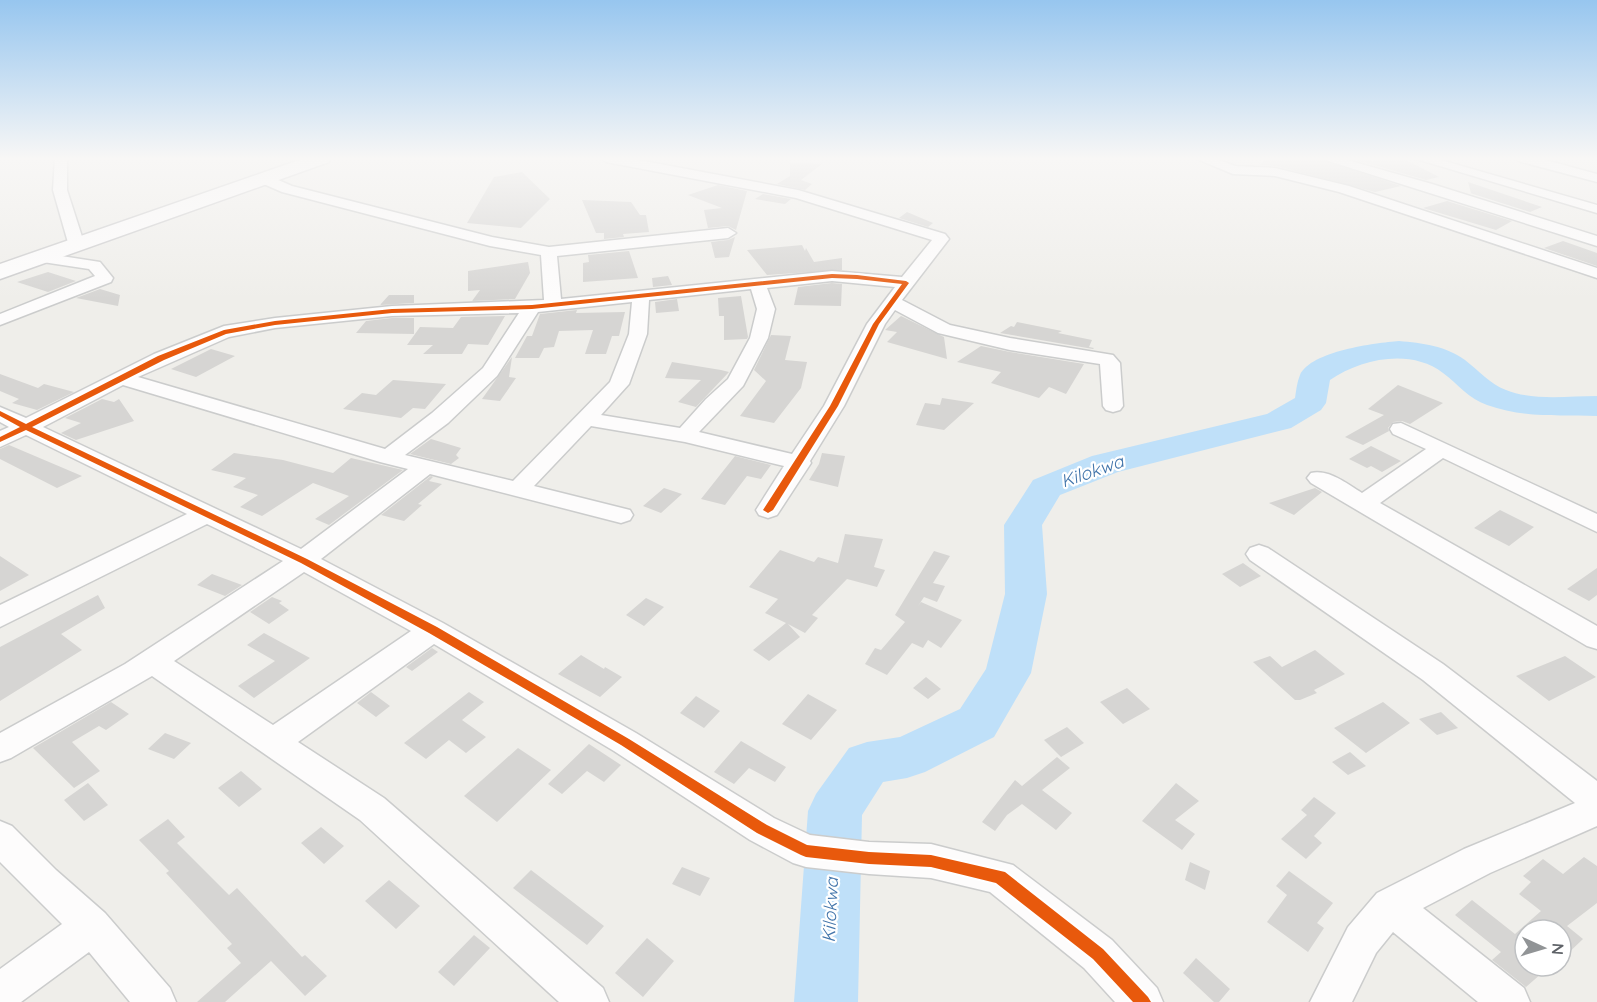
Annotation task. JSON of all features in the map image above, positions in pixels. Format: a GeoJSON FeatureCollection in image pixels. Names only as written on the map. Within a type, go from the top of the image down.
{"type":"FeatureCollection","features":[{"type":"Feature","properties":{"kind":"street"},"geometry":{"type":"LineString","coordinates":[[65,205],[78,246]]}},
{"type":"Feature","properties":{"kind":"street"},"geometry":{"type":"LineString","coordinates":[[0,272],[192,205]]}},
{"type":"Feature","properties":{"kind":"street"},"geometry":{"type":"LineString","coordinates":[[355,205],[490,241],[549,252],[728,233]]}},
{"type":"Feature","properties":{"kind":"street"},"geometry":{"type":"LineString","coordinates":[[768,510],[800,463],[834,405],[876,324],[941,239],[834,205]]}},
{"type":"Feature","properties":{"kind":"street"},"geometry":{"type":"LineString","coordinates":[[1390,205],[1502,243],[1514,245],[1569,266],[1597,273]]}},
{"type":"Feature","properties":{"kind":"street"},"geometry":{"type":"LineString","coordinates":[[1483,205],[1597,241]]}},
{"type":"Feature","properties":{"kind":"street"},"geometry":{"type":"LineString","coordinates":[[1582,205],[1597,209]]}},
{"type":"Feature","properties":{"kind":"street"},"geometry":{"type":"LineString","coordinates":[[1543,224],[1597,216]]}},
{"type":"Feature","properties":{"kind":"street"},"geometry":{"type":"LineString","coordinates":[[1514,245],[1568,232]]}},
{"type":"Feature","properties":{"kind":"street"},"geometry":{"type":"LineString","coordinates":[[549,252],[553,304]]}},
{"type":"Feature","properties":{"kind":"street"},"geometry":{"type":"LineString","coordinates":[[0,320],[105,278],[94,265],[42,258]]}},
{"type":"Feature","properties":{"kind":"street"},"geometry":{"type":"LineString","coordinates":[[0,440],[161,358],[224,332],[275,323],[392,311],[532,307],[757,283],[849,276],[906,283]]}},
{"type":"Feature","properties":{"kind":"street"},"geometry":{"type":"LineString","coordinates":[[685,435],[712,403],[736,382],[759,338],[766,309],[757,283]]}},
{"type":"Feature","properties":{"kind":"street"},"geometry":{"type":"LineString","coordinates":[[517,490],[619,384],[638,334],[641,295]]}},
{"type":"Feature","properties":{"kind":"street"},"geometry":{"type":"LineString","coordinates":[[893,302],[944,329],[1010,344],[1106,359],[1110,363],[1113,406]]}},
{"type":"Feature","properties":{"kind":"street"},"geometry":{"type":"LineString","coordinates":[[388,458],[440,418],[490,372],[532,307]]}},
{"type":"Feature","properties":{"kind":"street"},"geometry":{"type":"LineString","coordinates":[[123,379],[388,458],[621,515]]}},
{"type":"Feature","properties":{"kind":"street"},"geometry":{"type":"LineString","coordinates":[[0,413],[26,428],[304,561],[433,630],[626,742],[762,829],[806,850],[931,861],[1000,878],[1098,954],[1143,1002]]}},
{"type":"Feature","properties":{"kind":"street"},"geometry":{"type":"LineString","coordinates":[[587,418],[685,435],[800,463]]}},
{"type":"Feature","properties":{"kind":"street"},"geometry":{"type":"LineString","coordinates":[[1401,429],[1597,524]]}},
{"type":"Feature","properties":{"kind":"street"},"geometry":{"type":"LineString","coordinates":[[1364,503],[1442,449]]}},
{"type":"Feature","properties":{"kind":"street"},"geometry":{"type":"LineString","coordinates":[[0,749],[152,661],[304,561],[425,467]]}},
{"type":"Feature","properties":{"kind":"street"},"geometry":{"type":"LineString","coordinates":[[1319,477],[1597,639]]}},
{"type":"Feature","properties":{"kind":"street"},"geometry":{"type":"LineString","coordinates":[[0,617],[207,514]]}},
{"type":"Feature","properties":{"kind":"street"},"geometry":{"type":"LineString","coordinates":[[1259,554],[1433,672],[1597,801]]}},
{"type":"Feature","properties":{"kind":"street"},"geometry":{"type":"LineString","coordinates":[[272,743],[433,630]]}},
{"type":"Feature","properties":{"kind":"street"},"geometry":{"type":"LineString","coordinates":[[152,661],[372,809],[589,1002]]}},
{"type":"Feature","properties":{"kind":"street"},"geometry":{"type":"LineString","coordinates":[[1330,1002],[1362,940],[1390,906],[1477,861],[1597,810]]}},
{"type":"Feature","properties":{"kind":"street"},"geometry":{"type":"LineString","coordinates":[[0,837],[43,882],[92,926],[156,1002]]}},
{"type":"Feature","properties":{"kind":"street"},"geometry":{"type":"LineString","coordinates":[[1390,906],[1510,1002]]}},
{"type":"Feature","properties":{"kind":"street"},"geometry":{"type":"LineString","coordinates":[[0,993],[92,926]]}},
{"type":"Feature","properties":{"kind":"building"},"geometry":{"type":"Polygon","coordinates":[[[478,205],[544,205],[521,228],[467,223],[478,205]]]}},
{"type":"Feature","properties":{"kind":"building"},"geometry":{"type":"Polygon","coordinates":[[[584,205],[633,205],[640,215],[646,215],[649,232],[623,234],[624,237],[604,239],[604,233],[596,233],[584,205]]]}},
{"type":"Feature","properties":{"kind":"building"},"geometry":{"type":"Polygon","coordinates":[[[714,205],[743,205],[736,230],[728,226],[708,228],[704,210],[722,208],[714,205]]]}},
{"type":"Feature","properties":{"kind":"building"},"geometry":{"type":"Polygon","coordinates":[[[1434,205],[1459,205],[1512,221],[1496,230],[1423,208],[1434,205]]]}},
{"type":"Feature","properties":{"kind":"building"},"geometry":{"type":"Polygon","coordinates":[[[1507,205],[1535,205],[1542,207],[1530,212],[1507,205]]]}},
{"type":"Feature","properties":{"kind":"building"},"geometry":{"type":"Polygon","coordinates":[[[907,212],[933,223],[928,227],[899,218],[907,212]]]}},
{"type":"Feature","properties":{"kind":"building"},"geometry":{"type":"Polygon","coordinates":[[[735,237],[729,257],[715,258],[711,242],[735,237]]]}},
{"type":"Feature","properties":{"kind":"building"},"geometry":{"type":"Polygon","coordinates":[[[1563,241],[1597,253],[1597,266],[1544,248],[1563,241]]]}},
{"type":"Feature","properties":{"kind":"building"},"geometry":{"type":"Polygon","coordinates":[[[802,245],[814,262],[842,258],[842,270],[767,275],[747,250],[802,245]]]}},
{"type":"Feature","properties":{"kind":"building"},"geometry":{"type":"Polygon","coordinates":[[[629,251],[638,278],[583,282],[583,263],[589,262],[588,255],[629,251]]]}},
{"type":"Feature","properties":{"kind":"building"},"geometry":{"type":"Polygon","coordinates":[[[528,262],[530,273],[515,299],[472,301],[480,290],[468,291],[468,271],[528,262]]]}},
{"type":"Feature","properties":{"kind":"building"},"geometry":{"type":"Polygon","coordinates":[[[48,272],[76,281],[48,292],[17,282],[48,272]]]}},
{"type":"Feature","properties":{"kind":"building"},"geometry":{"type":"Polygon","coordinates":[[[668,276],[672,285],[653,287],[652,278],[668,276]]]}},
{"type":"Feature","properties":{"kind":"building"},"geometry":{"type":"Polygon","coordinates":[[[842,284],[841,306],[794,305],[798,287],[842,284]]]}},
{"type":"Feature","properties":{"kind":"building"},"geometry":{"type":"Polygon","coordinates":[[[100,289],[120,295],[118,306],[76,298],[100,289]]]}},
{"type":"Feature","properties":{"kind":"building"},"geometry":{"type":"Polygon","coordinates":[[[389,295],[414,295],[414,303],[380,305],[389,295]]]}},
{"type":"Feature","properties":{"kind":"building"},"geometry":{"type":"Polygon","coordinates":[[[741,296],[748,337],[747,339],[724,340],[724,316],[719,316],[718,298],[741,296]]]}},
{"type":"Feature","properties":{"kind":"building"},"geometry":{"type":"Polygon","coordinates":[[[677,299],[679,311],[656,313],[655,302],[677,299]]]}},
{"type":"Feature","properties":{"kind":"building"},"geometry":{"type":"Polygon","coordinates":[[[577,310],[576,313],[625,312],[619,336],[612,336],[606,354],[585,354],[593,330],[559,331],[554,347],[544,348],[539,358],[515,358],[527,336],[532,336],[540,314],[577,310]]]}},
{"type":"Feature","properties":{"kind":"building"},"geometry":{"type":"Polygon","coordinates":[[[505,316],[488,345],[468,344],[462,354],[423,354],[433,345],[407,345],[420,327],[453,328],[461,317],[505,316]]]}},
{"type":"Feature","properties":{"kind":"building"},"geometry":{"type":"Polygon","coordinates":[[[901,316],[944,337],[947,359],[887,342],[897,332],[885,330],[901,316]]]}},
{"type":"Feature","properties":{"kind":"building"},"geometry":{"type":"Polygon","coordinates":[[[414,318],[414,334],[356,333],[366,321],[414,318]]]}},
{"type":"Feature","properties":{"kind":"building"},"geometry":{"type":"Polygon","coordinates":[[[1017,322],[1092,340],[1089,347],[1094,348],[1000,333],[1011,326],[1014,327],[1017,322]]]}},
{"type":"Feature","properties":{"kind":"building"},"geometry":{"type":"Polygon","coordinates":[[[771,335],[791,336],[785,360],[807,362],[801,388],[774,423],[740,416],[766,381],[754,370],[771,335]]]}},
{"type":"Feature","properties":{"kind":"building"},"geometry":{"type":"Polygon","coordinates":[[[981,346],[1084,364],[1066,394],[1049,387],[1039,398],[991,383],[1001,372],[957,362],[981,346]]]}},
{"type":"Feature","properties":{"kind":"building"},"geometry":{"type":"Polygon","coordinates":[[[211,349],[235,356],[196,377],[171,369],[211,349]]]}},
{"type":"Feature","properties":{"kind":"building"},"geometry":{"type":"Polygon","coordinates":[[[512,357],[509,377],[516,378],[500,401],[482,399],[512,357]]]}},
{"type":"Feature","properties":{"kind":"building"},"geometry":{"type":"Polygon","coordinates":[[[672,362],[729,372],[696,407],[678,402],[701,380],[665,378],[672,362]]]}},
{"type":"Feature","properties":{"kind":"building"},"geometry":{"type":"Polygon","coordinates":[[[0,374],[38,388],[44,384],[74,392],[37,410],[12,403],[19,399],[0,391],[0,374]]]}},
{"type":"Feature","properties":{"kind":"building"},"geometry":{"type":"Polygon","coordinates":[[[393,380],[446,384],[425,409],[413,408],[401,418],[343,409],[362,393],[376,395],[393,380]]]}},
{"type":"Feature","properties":{"kind":"building"},"geometry":{"type":"Polygon","coordinates":[[[1398,385],[1443,403],[1410,424],[1402,421],[1393,422],[1388,428],[1389,431],[1363,445],[1345,437],[1384,415],[1368,409],[1398,385]]]}},
{"type":"Feature","properties":{"kind":"building"},"geometry":{"type":"Polygon","coordinates":[[[942,398],[974,403],[944,430],[916,425],[925,403],[940,405],[942,398]]]}},
{"type":"Feature","properties":{"kind":"building"},"geometry":{"type":"Polygon","coordinates":[[[102,399],[114,402],[119,399],[134,421],[76,440],[61,433],[81,423],[65,418],[102,399]]]}},
{"type":"Feature","properties":{"kind":"building"},"geometry":{"type":"Polygon","coordinates":[[[431,439],[461,448],[456,455],[459,458],[451,464],[410,454],[431,439]]]}},
{"type":"Feature","properties":{"kind":"building"},"geometry":{"type":"Polygon","coordinates":[[[9,445],[82,476],[57,488],[0,459],[0,449],[9,445]]]}},
{"type":"Feature","properties":{"kind":"building"},"geometry":{"type":"Polygon","coordinates":[[[1371,446],[1401,461],[1382,472],[1349,459],[1371,446]]]}},
{"type":"Feature","properties":{"kind":"building"},"geometry":{"type":"Polygon","coordinates":[[[234,453],[283,460],[333,473],[351,458],[403,470],[329,525],[315,519],[349,496],[313,483],[262,516],[240,507],[258,495],[233,487],[246,478],[211,470],[234,453]]]}},
{"type":"Feature","properties":{"kind":"building"},"geometry":{"type":"Polygon","coordinates":[[[822,453],[845,456],[838,487],[809,480],[819,464],[822,453]]]}},
{"type":"Feature","properties":{"kind":"building"},"geometry":{"type":"Polygon","coordinates":[[[735,456],[771,465],[761,479],[747,476],[725,505],[701,499],[735,456]]]}},
{"type":"Feature","properties":{"kind":"building"},"geometry":{"type":"Polygon","coordinates":[[[431,476],[433,477],[429,481],[442,484],[418,504],[422,505],[404,521],[381,515],[431,476]]]}},
{"type":"Feature","properties":{"kind":"building"},"geometry":{"type":"Polygon","coordinates":[[[664,488],[682,494],[661,513],[643,506],[664,488]]]}},
{"type":"Feature","properties":{"kind":"building"},"geometry":{"type":"Polygon","coordinates":[[[1315,488],[1322,492],[1294,515],[1269,503],[1315,488]]]}},
{"type":"Feature","properties":{"kind":"building"},"geometry":{"type":"Polygon","coordinates":[[[1500,510],[1534,527],[1509,546],[1474,528],[1500,510]]]}},
{"type":"Feature","properties":{"kind":"building"},"geometry":{"type":"Polygon","coordinates":[[[845,534],[883,539],[874,567],[885,570],[877,587],[847,579],[812,615],[818,618],[805,633],[788,624],[800,637],[769,661],[753,650],[786,623],[765,613],[778,599],[749,587],[780,550],[814,562],[818,557],[838,563],[845,534]]]}},
{"type":"Feature","properties":{"kind":"building"},"geometry":{"type":"Polygon","coordinates":[[[934,551],[950,556],[933,583],[945,586],[937,602],[924,597],[918,606],[921,602],[962,620],[941,648],[928,640],[923,648],[912,643],[887,675],[865,664],[875,648],[881,650],[905,622],[895,615],[934,551]]]}},
{"type":"Feature","properties":{"kind":"building"},"geometry":{"type":"Polygon","coordinates":[[[0,556],[29,575],[0,591],[0,556]]]}},
{"type":"Feature","properties":{"kind":"building"},"geometry":{"type":"Polygon","coordinates":[[[1243,563],[1261,576],[1240,587],[1222,574],[1243,563]]]}},
{"type":"Feature","properties":{"kind":"building"},"geometry":{"type":"Polygon","coordinates":[[[1597,568],[1597,595],[1589,601],[1567,589],[1597,568]]]}},
{"type":"Feature","properties":{"kind":"building"},"geometry":{"type":"Polygon","coordinates":[[[212,574],[242,585],[225,596],[197,585],[212,574]]]}},
{"type":"Feature","properties":{"kind":"building"},"geometry":{"type":"Polygon","coordinates":[[[98,595],[105,608],[61,634],[82,650],[0,701],[0,647],[98,595]]]}},
{"type":"Feature","properties":{"kind":"building"},"geometry":{"type":"Polygon","coordinates":[[[272,597],[282,601],[279,603],[289,610],[269,624],[250,612],[272,597]]]}},
{"type":"Feature","properties":{"kind":"building"},"geometry":{"type":"Polygon","coordinates":[[[646,598],[664,607],[644,626],[626,615],[646,598]]]}},
{"type":"Feature","properties":{"kind":"building"},"geometry":{"type":"Polygon","coordinates":[[[264,633],[310,658],[254,698],[238,686],[275,661],[247,645],[264,633]]]}},
{"type":"Feature","properties":{"kind":"building"},"geometry":{"type":"Polygon","coordinates":[[[432,648],[438,652],[412,671],[406,667],[432,648]]]}},
{"type":"Feature","properties":{"kind":"building"},"geometry":{"type":"Polygon","coordinates":[[[1315,650],[1345,674],[1314,690],[1317,693],[1300,700],[1295,700],[1253,662],[1270,656],[1282,667],[1315,650]]]}},
{"type":"Feature","properties":{"kind":"building"},"geometry":{"type":"Polygon","coordinates":[[[581,655],[622,677],[600,697],[558,674],[581,655]]]}},
{"type":"Feature","properties":{"kind":"building"},"geometry":{"type":"Polygon","coordinates":[[[1565,656],[1596,677],[1549,701],[1516,676],[1565,656]]]}},
{"type":"Feature","properties":{"kind":"building"},"geometry":{"type":"Polygon","coordinates":[[[926,677],[941,689],[928,699],[913,688],[926,677]]]}},
{"type":"Feature","properties":{"kind":"building"},"geometry":{"type":"Polygon","coordinates":[[[1127,688],[1150,709],[1123,724],[1100,702],[1127,688]]]}},
{"type":"Feature","properties":{"kind":"building"},"geometry":{"type":"Polygon","coordinates":[[[371,692],[390,706],[376,717],[357,703],[371,692]]]}},
{"type":"Feature","properties":{"kind":"building"},"geometry":{"type":"Polygon","coordinates":[[[469,692],[484,702],[462,720],[486,737],[466,753],[449,740],[426,759],[404,743],[469,692]]]}},
{"type":"Feature","properties":{"kind":"building"},"geometry":{"type":"Polygon","coordinates":[[[808,694],[837,710],[811,740],[782,724],[808,694]]]}},
{"type":"Feature","properties":{"kind":"building"},"geometry":{"type":"Polygon","coordinates":[[[696,696],[720,711],[704,728],[680,713],[696,696]]]}},
{"type":"Feature","properties":{"kind":"building"},"geometry":{"type":"Polygon","coordinates":[[[111,702],[129,714],[106,730],[99,726],[72,742],[100,771],[74,788],[33,748],[111,702]]]}},
{"type":"Feature","properties":{"kind":"building"},"geometry":{"type":"Polygon","coordinates":[[[1383,702],[1410,723],[1366,753],[1334,728],[1383,702]]]}},
{"type":"Feature","properties":{"kind":"building"},"geometry":{"type":"Polygon","coordinates":[[[1441,712],[1458,728],[1437,735],[1419,719],[1441,712]]]}},
{"type":"Feature","properties":{"kind":"building"},"geometry":{"type":"Polygon","coordinates":[[[1067,727],[1084,743],[1061,757],[1044,740],[1067,727]]]}},
{"type":"Feature","properties":{"kind":"building"},"geometry":{"type":"Polygon","coordinates":[[[165,733],[191,743],[174,759],[148,749],[165,733]]]}},
{"type":"Feature","properties":{"kind":"building"},"geometry":{"type":"Polygon","coordinates":[[[741,741],[786,767],[775,782],[749,768],[734,784],[714,772],[741,741]]]}},
{"type":"Feature","properties":{"kind":"building"},"geometry":{"type":"Polygon","coordinates":[[[589,744],[621,765],[604,782],[587,771],[562,794],[548,784],[589,744]]]}},
{"type":"Feature","properties":{"kind":"building"},"geometry":{"type":"Polygon","coordinates":[[[518,748],[551,770],[497,822],[464,796],[518,748]]]}},
{"type":"Feature","properties":{"kind":"building"},"geometry":{"type":"Polygon","coordinates":[[[1350,752],[1366,766],[1348,775],[1332,762],[1350,752]]]}},
{"type":"Feature","properties":{"kind":"building"},"geometry":{"type":"Polygon","coordinates":[[[1057,757],[1070,768],[1042,790],[1072,813],[1056,830],[1022,804],[1007,815],[995,831],[982,822],[1015,780],[1022,786],[1057,757]]]}},
{"type":"Feature","properties":{"kind":"building"},"geometry":{"type":"Polygon","coordinates":[[[241,771],[262,789],[239,807],[218,788],[241,771]]]}},
{"type":"Feature","properties":{"kind":"building"},"geometry":{"type":"Polygon","coordinates":[[[88,783],[108,805],[84,821],[64,800],[88,783]]]}},
{"type":"Feature","properties":{"kind":"building"},"geometry":{"type":"Polygon","coordinates":[[[1176,783],[1199,801],[1175,820],[1195,834],[1182,850],[1142,821],[1176,783]]]}},
{"type":"Feature","properties":{"kind":"building"},"geometry":{"type":"Polygon","coordinates":[[[1314,797],[1336,813],[1314,836],[1322,843],[1306,859],[1281,839],[1307,815],[1301,810],[1314,797]]]}},
{"type":"Feature","properties":{"kind":"building"},"geometry":{"type":"Polygon","coordinates":[[[168,819],[185,837],[177,843],[229,895],[237,888],[302,957],[305,955],[327,976],[305,996],[271,961],[225,1002],[197,1002],[241,963],[227,948],[232,944],[166,873],[169,871],[139,840],[168,819]]]}},
{"type":"Feature","properties":{"kind":"building"},"geometry":{"type":"Polygon","coordinates":[[[321,827],[344,846],[324,864],[301,843],[321,827]]]}},
{"type":"Feature","properties":{"kind":"building"},"geometry":{"type":"Polygon","coordinates":[[[1584,857],[1597,866],[1597,903],[1573,921],[1573,918],[1533,918],[1541,911],[1519,894],[1531,882],[1523,876],[1543,859],[1563,874],[1584,857]]]}},
{"type":"Feature","properties":{"kind":"building"},"geometry":{"type":"Polygon","coordinates":[[[1190,862],[1210,871],[1205,890],[1185,880],[1190,862]]]}},
{"type":"Feature","properties":{"kind":"building"},"geometry":{"type":"Polygon","coordinates":[[[682,867],[710,878],[700,896],[672,884],[682,867]]]}},
{"type":"Feature","properties":{"kind":"building"},"geometry":{"type":"Polygon","coordinates":[[[531,870],[604,926],[587,945],[513,888],[531,870]]]}},
{"type":"Feature","properties":{"kind":"building"},"geometry":{"type":"Polygon","coordinates":[[[1289,871],[1333,903],[1317,923],[1324,928],[1308,952],[1267,922],[1287,895],[1276,886],[1289,871]]]}},
{"type":"Feature","properties":{"kind":"building"},"geometry":{"type":"Polygon","coordinates":[[[389,880],[420,906],[396,929],[365,901],[389,880]]]}},
{"type":"Feature","properties":{"kind":"building"},"geometry":{"type":"Polygon","coordinates":[[[1472,900],[1513,932],[1513,977],[1492,960],[1501,952],[1455,915],[1472,900]]]}},
{"type":"Feature","properties":{"kind":"building"},"geometry":{"type":"Polygon","coordinates":[[[1573,931],[1583,939],[1573,949],[1573,931]]]}},
{"type":"Feature","properties":{"kind":"building"},"geometry":{"type":"Polygon","coordinates":[[[474,935],[490,948],[454,986],[438,972],[474,935]]]}},
{"type":"Feature","properties":{"kind":"building"},"geometry":{"type":"Polygon","coordinates":[[[647,938],[674,961],[643,997],[615,973],[647,938]]]}},
{"type":"Feature","properties":{"kind":"building"},"geometry":{"type":"Polygon","coordinates":[[[1196,958],[1230,989],[1219,1002],[1214,1002],[1183,973],[1196,958]]]}},
{"type":"Feature","properties":{"kind":"building"},"geometry":{"type":"Polygon","coordinates":[[[1515,978],[1536,978],[1526,987],[1515,978]]]}},
{"type":"Feature","properties":{"kind":"waterway","name":"Kilokwa"},"geometry":{"type":"LineString","coordinates":[[826,1002],[835,811],[867,763],[907,757],[977,723],[1008,673],[1026,594],[1023,525],[1046,488],[1105,464],[1279,421],[1310,403],[1315,376],[1344,360],[1380,351],[1418,351],[1434,356],[1455,367],[1490,395],[1509,402],[1533,406],[1597,406]]}},
{"type":"Feature","properties":{"kind":"cycle path"},"geometry":{"type":"LineString","coordinates":[[0,440],[161,358],[224,332],[275,323],[392,311],[532,307],[832,276],[906,283],[876,324],[834,406],[768,510]]}},
{"type":"Feature","properties":{"kind":"cycle path"},"geometry":{"type":"LineString","coordinates":[[0,413],[304,561],[433,630],[625,742],[762,829],[806,851],[869,858],[931,861],[1000,877],[1098,954],[1143,1002]]}}]}
